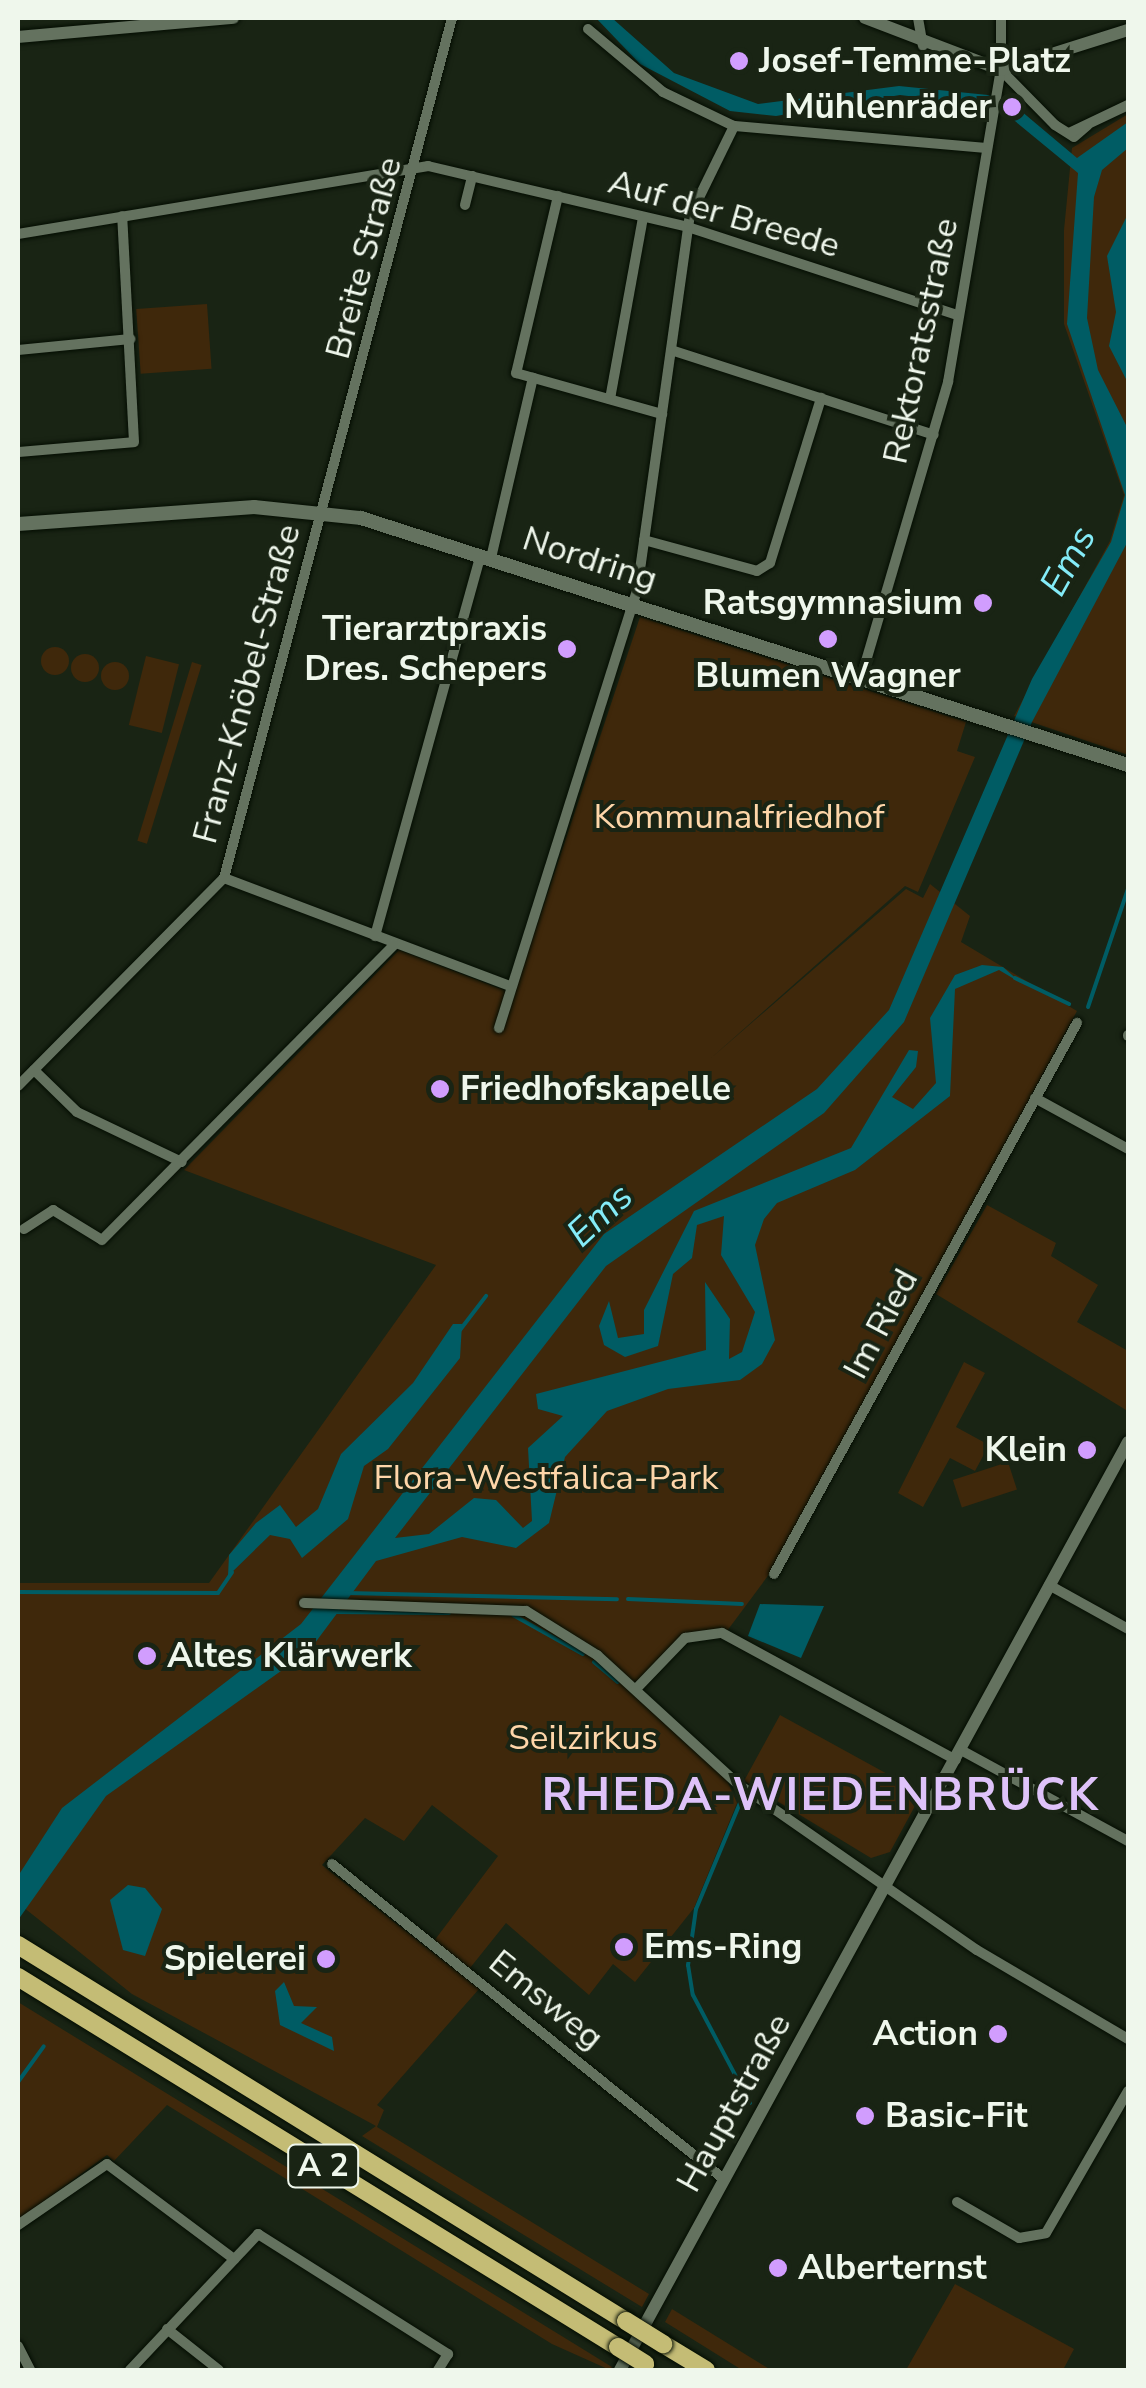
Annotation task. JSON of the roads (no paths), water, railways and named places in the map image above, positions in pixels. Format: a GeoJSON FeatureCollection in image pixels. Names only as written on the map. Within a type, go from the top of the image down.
{"type":"FeatureCollection","features":[{"type":"Feature","properties":{"kind":"highway","name":"A 2"},"geometry":{"type":"LineString","coordinates":[[18,1945],[706,2370]]}},
{"type":"Feature","properties":{"kind":"highway","name":"A 2"},"geometry":{"type":"LineString","coordinates":[[23,1980],[651,2367]]}},
{"type":"Feature","properties":{"kind":"main road","name":"Nordring"},"geometry":{"type":"LineString","coordinates":[[18,524],[322,512],[486,557],[1128,765]]}},
{"type":"Feature","properties":{"kind":"street"},"geometry":{"type":"LineString","coordinates":[[18,37],[233,18]]}},
{"type":"Feature","properties":{"kind":"street","name":"Breite Straße"},"geometry":{"type":"LineString","coordinates":[[322,512],[418,166],[452,18]]}},
{"type":"Feature","properties":{"kind":"street"},"geometry":{"type":"LineString","coordinates":[[864,18],[923,46],[1000,70],[1069,133],[1128,105]]}},
{"type":"Feature","properties":{"kind":"street"},"geometry":{"type":"LineString","coordinates":[[918,18],[923,46]]}},
{"type":"Feature","properties":{"kind":"street","name":"Rektoratsstraße"},"geometry":{"type":"LineString","coordinates":[[861,678],[934,436],[994,110],[1004,18]]}},
{"type":"Feature","properties":{"kind":"street"},"geometry":{"type":"LineString","coordinates":[[588,28],[663,92],[734,126],[987,148]]}},
{"type":"Feature","properties":{"kind":"street"},"geometry":{"type":"LineString","coordinates":[[1000,70],[1128,30]]}},
{"type":"Feature","properties":{"kind":"street"},"geometry":{"type":"LineString","coordinates":[[499,1028],[632,604],[688,227],[734,126]]}},
{"type":"Feature","properties":{"kind":"street"},"geometry":{"type":"LineString","coordinates":[[18,234],[418,166]]}},
{"type":"Feature","properties":{"kind":"street","name":"Auf der Breede"},"geometry":{"type":"LineString","coordinates":[[418,166],[688,227],[957,315]]}},
{"type":"Feature","properties":{"kind":"street"},"geometry":{"type":"LineString","coordinates":[[465,206],[472,176]]}},
{"type":"Feature","properties":{"kind":"street"},"geometry":{"type":"LineString","coordinates":[[558,196],[516,373],[662,414]]}},
{"type":"Feature","properties":{"kind":"street"},"geometry":{"type":"LineString","coordinates":[[18,452],[136,446],[122,216]]}},
{"type":"Feature","properties":{"kind":"street"},"geometry":{"type":"LineString","coordinates":[[610,400],[643,217]]}},
{"type":"Feature","properties":{"kind":"street"},"geometry":{"type":"LineString","coordinates":[[18,350],[130,338]]}},
{"type":"Feature","properties":{"kind":"street"},"geometry":{"type":"LineString","coordinates":[[672,350],[934,436]]}},
{"type":"Feature","properties":{"kind":"street"},"geometry":{"type":"LineString","coordinates":[[375,936],[486,557],[533,378]]}},
{"type":"Feature","properties":{"kind":"street"},"geometry":{"type":"LineString","coordinates":[[644,540],[757,572],[770,564],[821,398]]}},
{"type":"Feature","properties":{"kind":"street","name":"Franz-Knöbel-Straße"},"geometry":{"type":"LineString","coordinates":[[18,1086],[224,878],[322,512]]}},
{"type":"Feature","properties":{"kind":"street"},"geometry":{"type":"LineString","coordinates":[[224,878],[510,986]]}},
{"type":"Feature","properties":{"kind":"street"},"geometry":{"type":"LineString","coordinates":[[24,1228],[53,1210],[102,1240],[395,944]]}},
{"type":"Feature","properties":{"kind":"street","name":"Im Ried"},"geometry":{"type":"LineString","coordinates":[[774,1574],[1077,1023]]}},
{"type":"Feature","properties":{"kind":"street"},"geometry":{"type":"LineString","coordinates":[[34,1070],[77,1112],[182,1162]]}},
{"type":"Feature","properties":{"kind":"street"},"geometry":{"type":"LineString","coordinates":[[1036,1098],[1128,1149]]}},
{"type":"Feature","properties":{"kind":"street","name":"Hauptstraße"},"geometry":{"type":"LineString","coordinates":[[620,2370],[888,1888],[1128,1442]]}},
{"type":"Feature","properties":{"kind":"street"},"geometry":{"type":"LineString","coordinates":[[1048,1585],[1128,1629]]}},
{"type":"Feature","properties":{"kind":"street"},"geometry":{"type":"LineString","coordinates":[[304,1603],[526,1611],[636,1689],[738,1784],[888,1888],[1128,2040]]}},
{"type":"Feature","properties":{"kind":"street"},"geometry":{"type":"LineString","coordinates":[[636,1689],[685,1638],[722,1633],[1128,1842]]}},
{"type":"Feature","properties":{"kind":"street","name":"Emsweg"},"geometry":{"type":"LineString","coordinates":[[332,1864],[724,2180]]}},
{"type":"Feature","properties":{"kind":"street"},"geometry":{"type":"LineString","coordinates":[[957,2202],[1036,2239],[1128,2091]]}},
{"type":"Feature","properties":{"kind":"street"},"geometry":{"type":"LineString","coordinates":[[18,2226],[107,2164],[234,2259]]}},
{"type":"Feature","properties":{"kind":"street"},"geometry":{"type":"LineString","coordinates":[[130,2370],[258,2234],[448,2354],[438,2370]]}},
{"type":"Feature","properties":{"kind":"street"},"geometry":{"type":"LineString","coordinates":[[167,2330],[219,2370]]}},
{"type":"Feature","properties":{"kind":"street"},"geometry":{"type":"LineString","coordinates":[[18,2346],[30,2370]]}},
{"type":"Feature","properties":{"kind":"water"},"geometry":{"type":"Polygon","coordinates":[[[596,18],[612,18],[674,73],[758,104],[899,86],[988,95],[1009,101],[1077,158],[1128,122],[1128,148],[1102,170],[1094,197],[1087,318],[1098,370],[1128,429],[1128,541],[1032,722],[904,1022],[824,1113],[606,1266],[395,1538],[429,1534],[474,1498],[496,1500],[523,1528],[532,1521],[528,1448],[563,1416],[538,1409],[536,1394],[706,1350],[705,1282],[730,1319],[729,1359],[742,1352],[755,1312],[721,1255],[724,1216],[697,1225],[692,1258],[673,1274],[658,1346],[625,1357],[604,1345],[599,1326],[609,1301],[618,1338],[644,1334],[644,1310],[694,1211],[851,1148],[909,1050],[918,1051],[916,1067],[892,1097],[913,1109],[936,1083],[930,1018],[955,975],[982,965],[1003,967],[1021,983],[999,970],[955,989],[950,1096],[855,1170],[777,1203],[764,1219],[755,1245],[775,1340],[762,1364],[740,1380],[668,1389],[607,1411],[565,1457],[549,1523],[516,1548],[462,1537],[376,1561],[309,1651],[106,1796],[18,1920],[18,1876],[62,1808],[301,1624],[604,1234],[817,1089],[889,1010],[1032,679],[1111,542],[1125,495],[1067,324],[1078,173],[1004,112],[981,105],[900,95],[776,116],[730,111],[640,64],[596,18]]]}},
{"type":"Feature","properties":{"kind":"water"},"geometry":{"type":"Polygon","coordinates":[[[1128,214],[1128,383],[1109,346],[1116,312],[1107,256],[1128,214]]]}},
{"type":"Feature","properties":{"kind":"water"},"geometry":{"type":"Polygon","coordinates":[[[453,1324],[462,1324],[460,1358],[388,1449],[364,1466],[348,1519],[302,1558],[290,1539],[270,1535],[228,1576],[229,1555],[256,1523],[280,1505],[296,1527],[318,1509],[341,1454],[413,1383],[453,1324]]]}},
{"type":"Feature","properties":{"kind":"water"},"geometry":{"type":"Polygon","coordinates":[[[760,1604],[824,1606],[801,1658],[748,1636],[760,1604]]]}},
{"type":"Feature","properties":{"kind":"water"},"geometry":{"type":"Polygon","coordinates":[[[128,1885],[145,1888],[162,1909],[145,1956],[123,1950],[110,1900],[128,1885]]]}},
{"type":"Feature","properties":{"kind":"water"},"geometry":{"type":"Polygon","coordinates":[[[284,1982],[294,2006],[317,2007],[301,2023],[332,2037],[334,2051],[280,2025],[275,1991],[284,1982]]]}},
{"type":"Feature","properties":{"kind":"waterway"},"geometry":{"type":"LineString","coordinates":[[1088,1007],[1128,889]]}},
{"type":"Feature","properties":{"kind":"waterway"},"geometry":{"type":"LineString","coordinates":[[1015,978],[1069,1004]]}},
{"type":"Feature","properties":{"kind":"waterway"},"geometry":{"type":"LineString","coordinates":[[460,1330],[486,1296]]}},
{"type":"Feature","properties":{"kind":"waterway"},"geometry":{"type":"LineString","coordinates":[[18,1592],[218,1593],[232,1572]]}},
{"type":"Feature","properties":{"kind":"waterway"},"geometry":{"type":"LineString","coordinates":[[346,1593],[617,1599]]}},
{"type":"Feature","properties":{"kind":"waterway"},"geometry":{"type":"LineString","coordinates":[[628,1599],[742,1604]]}},
{"type":"Feature","properties":{"kind":"waterway"},"geometry":{"type":"LineString","coordinates":[[333,1612],[449,1613]]}},
{"type":"Feature","properties":{"kind":"waterway"},"geometry":{"type":"LineString","coordinates":[[513,1615],[583,1654]]}},
{"type":"Feature","properties":{"kind":"waterway"},"geometry":{"type":"LineString","coordinates":[[594,1662],[618,1682]]}},
{"type":"Feature","properties":{"kind":"waterway"},"geometry":{"type":"LineString","coordinates":[[740,1803],[696,1909],[688,1965],[693,1995],[750,2103]]}},
{"type":"Feature","properties":{"kind":"waterway"},"geometry":{"type":"LineString","coordinates":[[18,2082],[44,2046]]}},
{"type":"Feature","properties":{"kind":"place","name":"Josef-Temme-Platz"},"geometry":{"type":"Point","coordinates":[739,61]}},
{"type":"Feature","properties":{"kind":"place","name":"Mühlenräder"},"geometry":{"type":"Point","coordinates":[1012,107]}},
{"type":"Feature","properties":{"kind":"place","name":"Ratsgymnasium"},"geometry":{"type":"Point","coordinates":[983,603]}},
{"type":"Feature","properties":{"kind":"place","name":"Blumen Wagner"},"geometry":{"type":"Point","coordinates":[828,639]}},
{"type":"Feature","properties":{"kind":"place","name":"Tierarztpraxis Dres. Schepers"},"geometry":{"type":"Point","coordinates":[567,649]}},
{"type":"Feature","properties":{"kind":"place","name":"Friedhofskapelle"},"geometry":{"type":"Point","coordinates":[440,1089]}},
{"type":"Feature","properties":{"kind":"place","name":"Klein"},"geometry":{"type":"Point","coordinates":[1087,1450]}},
{"type":"Feature","properties":{"kind":"place","name":"Altes Klärwerk"},"geometry":{"type":"Point","coordinates":[147,1656]}},
{"type":"Feature","properties":{"kind":"place","name":"Ems-Ring"},"geometry":{"type":"Point","coordinates":[624,1947]}},
{"type":"Feature","properties":{"kind":"place","name":"Spielerei"},"geometry":{"type":"Point","coordinates":[326,1959]}},
{"type":"Feature","properties":{"kind":"place","name":"Action"},"geometry":{"type":"Point","coordinates":[998,2034]}},
{"type":"Feature","properties":{"kind":"place","name":"Basic-Fit"},"geometry":{"type":"Point","coordinates":[865,2116]}},
{"type":"Feature","properties":{"kind":"place","name":"Alberternst"},"geometry":{"type":"Point","coordinates":[778,2268]}},
{"type":"Feature","properties":{"kind":"district","name":"RHEDA-WIEDENBRÜCK"},"geometry":{"type":"Point","coordinates":[821,1796]}},
{"type":"Feature","properties":{"kind":"water label","name":"Ems"},"geometry":{"type":"Point","coordinates":[1068,561]}},
{"type":"Feature","properties":{"kind":"water label","name":"Ems"},"geometry":{"type":"Point","coordinates":[600,1215]}},
{"type":"Feature","properties":{"kind":"park label","name":"Kommunalfriedhof"},"geometry":{"type":"Point","coordinates":[739,817]}},
{"type":"Feature","properties":{"kind":"park label","name":"Flora-Westfalica-Park"},"geometry":{"type":"Point","coordinates":[546,1478]}},
{"type":"Feature","properties":{"kind":"park label","name":"Seilzirkus"},"geometry":{"type":"Point","coordinates":[583,1738]}}]}
